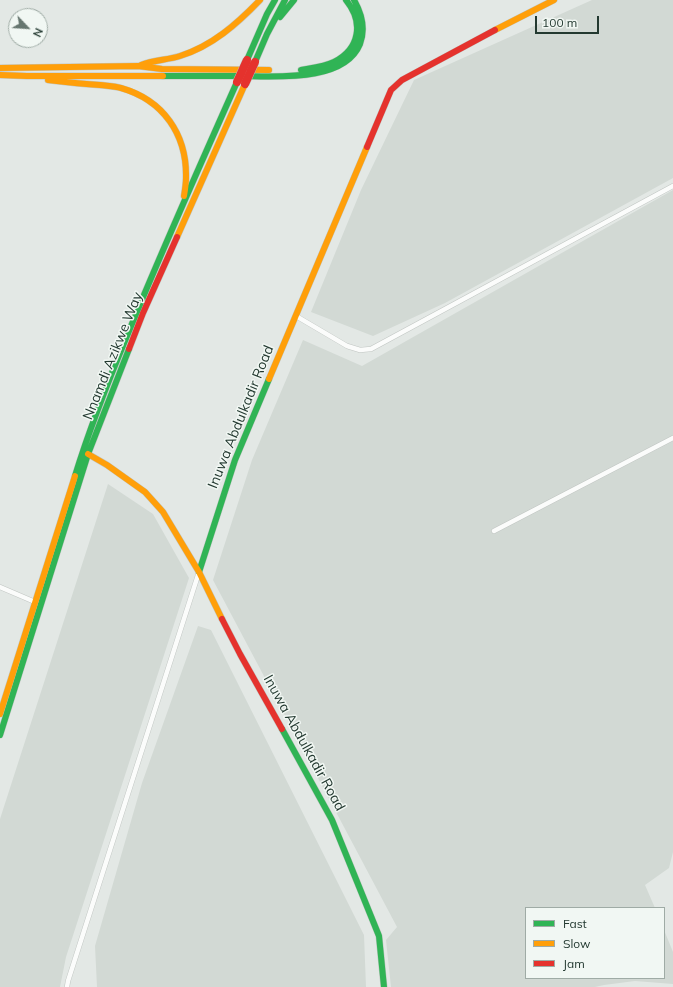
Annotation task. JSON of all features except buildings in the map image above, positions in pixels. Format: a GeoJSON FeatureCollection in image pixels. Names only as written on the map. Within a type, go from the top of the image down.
{"type":"FeatureCollection","features":[{"type":"Feature","properties":{"kind":"main road"},"geometry":{"type":"LineString","coordinates":[[138,66],[179,56],[200,48],[234,26],[260,0]]}},
{"type":"Feature","properties":{"kind":"main road","name":"Nnamdi Azikwe Way"},"geometry":{"type":"LineString","coordinates":[[0,735],[85,453],[140,319],[241,83],[247,60],[267,14],[275,0]]}},
{"type":"Feature","properties":{"kind":"main road","name":"Nnamdi Azikwe Way"},"geometry":{"type":"LineString","coordinates":[[0,714],[35,602],[113,370],[181,209],[241,83],[256,62],[285,0]]}},
{"type":"Feature","properties":{"kind":"main road"},"geometry":{"type":"LineString","coordinates":[[268,34],[294,0]]}},
{"type":"Feature","properties":{"kind":"main road"},"geometry":{"type":"LineString","coordinates":[[0,68],[138,66],[162,69],[298,70],[318,67],[342,58],[349,51],[354,42],[358,22],[355,13],[346,0]]}},
{"type":"Feature","properties":{"kind":"main road"},"geometry":{"type":"LineString","coordinates":[[0,75],[291,76],[316,73],[335,67],[352,56],[357,50],[361,42],[363,25],[360,9],[354,0]]}},
{"type":"Feature","properties":{"kind":"main road","name":"Inuwa Abdulkadir Road"},"geometry":{"type":"LineString","coordinates":[[384,987],[379,936],[332,820],[240,654],[199,572],[235,460],[391,90],[402,80],[509,22],[554,0]]}},
{"type":"Feature","properties":{"kind":"main road"},"geometry":{"type":"LineString","coordinates":[[27,76],[37,79],[120,88],[138,94],[155,104],[173,125],[183,150],[186,163],[186,185],[181,209]]}},
{"type":"Feature","properties":{"kind":"main road"},"geometry":{"type":"LineString","coordinates":[[85,453],[107,465],[145,492],[163,512],[199,572]]}},
{"type":"Feature","properties":{"kind":"street"},"geometry":{"type":"LineString","coordinates":[[296,316],[347,346],[360,350],[371,349],[673,186]]}},
{"type":"Feature","properties":{"kind":"street"},"geometry":{"type":"LineString","coordinates":[[494,531],[673,438]]}},
{"type":"Feature","properties":{"kind":"street"},"geometry":{"type":"LineString","coordinates":[[67,987],[199,572]]}},
{"type":"Feature","properties":{"kind":"street"},"geometry":{"type":"LineString","coordinates":[[0,587],[35,602]]}},
{"type":"Feature","properties":{"kind":"shaded area"},"geometry":{"type":"Polygon","coordinates":[[[592,0],[673,0],[673,178],[445,303],[373,336],[311,312],[361,190],[414,80],[592,0]]]}},
{"type":"Feature","properties":{"kind":"shaded area"},"geometry":{"type":"Polygon","coordinates":[[[673,190],[673,852],[669,868],[645,885],[655,907],[525,907],[525,979],[665,979],[665,932],[673,952],[673,984],[635,981],[595,987],[391,987],[386,940],[397,927],[213,580],[252,460],[303,340],[362,366],[673,190]]]}},
{"type":"Feature","properties":{"kind":"shaded area"},"geometry":{"type":"Polygon","coordinates":[[[108,484],[153,514],[189,578],[66,957],[60,987],[0,987],[0,819],[108,484]]]}},
{"type":"Feature","properties":{"kind":"shaded area"},"geometry":{"type":"Polygon","coordinates":[[[198,626],[211,630],[364,935],[366,987],[97,987],[95,946],[142,783],[198,626]]]}},
{"type":"Feature","properties":{"kind":"traffic: fast"},"geometry":{"type":"LineString","coordinates":[[247,60],[267,14],[275,0]]}},
{"type":"Feature","properties":{"kind":"traffic: fast"},"geometry":{"type":"LineString","coordinates":[[255,62],[267,34],[285,0]]}},
{"type":"Feature","properties":{"kind":"traffic: fast"},"geometry":{"type":"LineString","coordinates":[[280,17],[294,0]]}},
{"type":"Feature","properties":{"kind":"traffic: fast"},"geometry":{"type":"LineString","coordinates":[[301,70],[330,64],[343,57],[349,50],[354,42],[357,26],[352,8],[346,0]]}},
{"type":"Feature","properties":{"kind":"traffic: fast"},"geometry":{"type":"LineString","coordinates":[[163,76],[288,76],[307,75],[324,71],[339,65],[352,57],[360,44],[363,27],[359,11],[354,0]]}},
{"type":"Feature","properties":{"kind":"traffic: fast"},"geometry":{"type":"LineString","coordinates":[[75,476],[93,421],[107,385],[168,238],[237,82]]}},
{"type":"Feature","properties":{"kind":"traffic: fast"},"geometry":{"type":"LineString","coordinates":[[0,735],[88,454],[129,349]]}},
{"type":"Feature","properties":{"kind":"traffic: fast"},"geometry":{"type":"LineString","coordinates":[[199,572],[235,460],[269,379]]}},
{"type":"Feature","properties":{"kind":"traffic: fast"},"geometry":{"type":"LineString","coordinates":[[282,729],[332,820],[379,936],[384,987]]}},
{"type":"Feature","properties":{"kind":"traffic: slow"},"geometry":{"type":"LineString","coordinates":[[141,65],[180,56],[203,46],[233,26],[260,0]]}},
{"type":"Feature","properties":{"kind":"traffic: slow"},"geometry":{"type":"LineString","coordinates":[[495,30],[554,0]]}},
{"type":"Feature","properties":{"kind":"traffic: slow"},"geometry":{"type":"LineString","coordinates":[[0,68],[138,66],[162,69],[269,70]]}},
{"type":"Feature","properties":{"kind":"traffic: slow"},"geometry":{"type":"LineString","coordinates":[[0,75],[163,76]]}},
{"type":"Feature","properties":{"kind":"traffic: slow"},"geometry":{"type":"LineString","coordinates":[[48,80],[121,88],[149,101],[160,110],[170,121],[177,133],[182,147],[186,178],[184,196]]}},
{"type":"Feature","properties":{"kind":"traffic: slow"},"geometry":{"type":"LineString","coordinates":[[177,237],[245,84]]}},
{"type":"Feature","properties":{"kind":"traffic: slow"},"geometry":{"type":"LineString","coordinates":[[269,379],[367,147]]}},
{"type":"Feature","properties":{"kind":"traffic: slow"},"geometry":{"type":"LineString","coordinates":[[88,454],[107,465],[145,492],[163,512],[199,572],[222,619]]}},
{"type":"Feature","properties":{"kind":"traffic: slow"},"geometry":{"type":"LineString","coordinates":[[0,714],[75,476]]}},
{"type":"Feature","properties":{"kind":"traffic: jam"},"geometry":{"type":"LineString","coordinates":[[367,147],[391,90],[402,80],[495,30]]}},
{"type":"Feature","properties":{"kind":"traffic: jam"},"geometry":{"type":"LineString","coordinates":[[237,82],[247,60]]}},
{"type":"Feature","properties":{"kind":"traffic: jam"},"geometry":{"type":"LineString","coordinates":[[245,84],[255,62]]}},
{"type":"Feature","properties":{"kind":"traffic: jam"},"geometry":{"type":"LineString","coordinates":[[129,349],[143,313],[177,237]]}},
{"type":"Feature","properties":{"kind":"traffic: jam"},"geometry":{"type":"LineString","coordinates":[[222,619],[282,729]]}}]}
